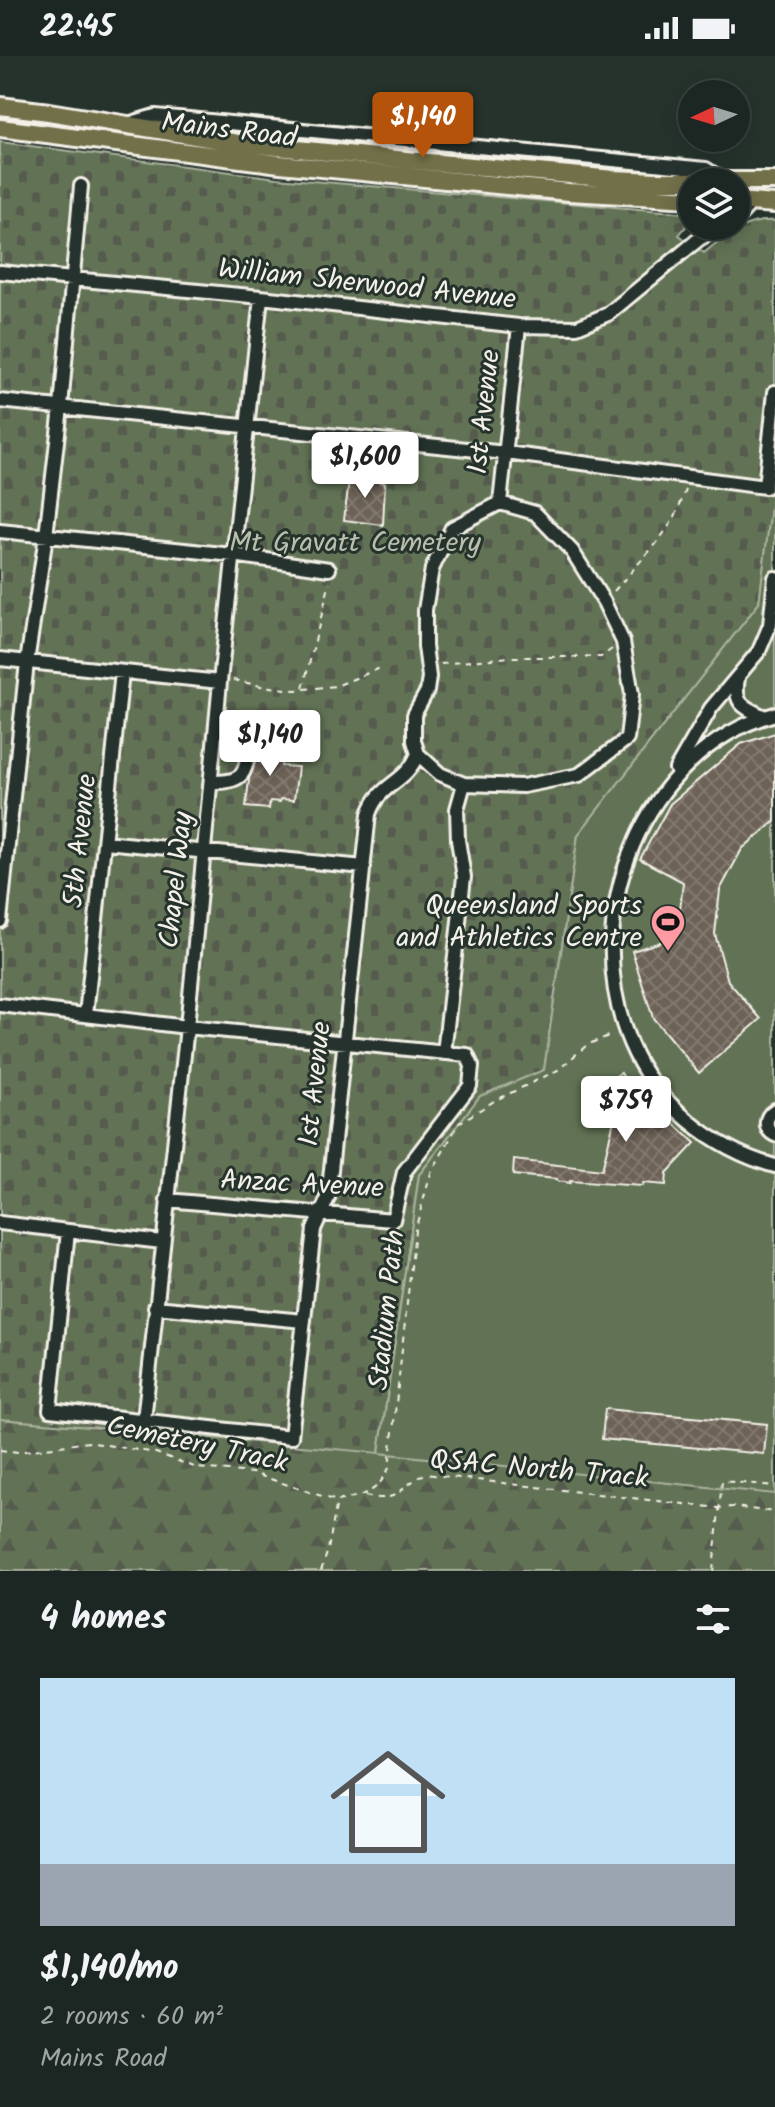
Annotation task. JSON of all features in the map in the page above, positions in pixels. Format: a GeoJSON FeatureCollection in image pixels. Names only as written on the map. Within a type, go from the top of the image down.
{"type":"FeatureCollection","features":[{"type":"Feature","properties":{"kind":"main road","name":"Mains Road"},"geometry":{"type":"LineString","coordinates":[[0,106],[238,143],[547,173],[678,181]]}},
{"type":"Feature","properties":{"kind":"main road","name":"Mains Road"},"geometry":{"type":"LineString","coordinates":[[0,128],[296,165],[583,193],[678,198]]}},
{"type":"Feature","properties":{"kind":"main road","name":"Mains Road"},"geometry":{"type":"LineString","coordinates":[[750,181],[775,181]]}},
{"type":"Feature","properties":{"kind":"main road"},"geometry":{"type":"LineString","coordinates":[[750,202],[775,204]]}},
{"type":"Feature","properties":{"kind":"street"},"geometry":{"type":"LineString","coordinates":[[0,921],[27,662],[61,407],[81,186]]}},
{"type":"Feature","properties":{"kind":"street","name":"William Sherwood Avenue"},"geometry":{"type":"LineString","coordinates":[[0,272],[519,326],[577,327],[608,314],[691,240]]}},
{"type":"Feature","properties":{"kind":"street","name":"Chapel Way"},"geometry":{"type":"LineString","coordinates":[[144,1420],[217,720],[225,680],[233,555],[261,297]]}},
{"type":"Feature","properties":{"kind":"street","name":"1st Avenue"},"geometry":{"type":"LineString","coordinates":[[500,503],[519,326]]}},
{"type":"Feature","properties":{"kind":"street"},"geometry":{"type":"LineString","coordinates":[[0,401],[506,453],[765,487],[775,392]]}},
{"type":"Feature","properties":{"kind":"street"},"geometry":{"type":"LineString","coordinates":[[500,503],[535,513],[572,551],[604,602],[623,642],[632,694],[627,739],[579,775],[523,786],[464,784],[440,774],[418,754],[414,741],[414,715],[427,691],[425,610],[432,569],[452,528],[500,503]]}},
{"type":"Feature","properties":{"kind":"street"},"geometry":{"type":"LineString","coordinates":[[0,531],[233,555],[329,569]]}},
{"type":"Feature","properties":{"kind":"street"},"geometry":{"type":"LineString","coordinates":[[775,578],[770,625],[759,651],[711,708],[645,818],[619,888],[611,954],[614,984],[626,1031],[661,1095],[718,1140],[775,1166]]}},
{"type":"Feature","properties":{"kind":"street"},"geometry":{"type":"LineString","coordinates":[[0,659],[225,680]]}},
{"type":"Feature","properties":{"kind":"street","name":"5th Avenue"},"geometry":{"type":"LineString","coordinates":[[86,1015],[122,672]]}},
{"type":"Feature","properties":{"kind":"street"},"geometry":{"type":"LineString","coordinates":[[738,678],[738,701],[745,707],[770,715]]}},
{"type":"Feature","properties":{"kind":"street"},"geometry":{"type":"LineString","coordinates":[[664,789],[691,760],[729,733],[770,715]]}},
{"type":"Feature","properties":{"kind":"street"},"geometry":{"type":"LineString","coordinates":[[211,782],[233,780],[245,771],[248,740],[239,725],[217,720]]}},
{"type":"Feature","properties":{"kind":"street","name":"1st Avenue"},"geometry":{"type":"LineString","coordinates":[[144,1420],[291,1437],[314,1229],[328,1198],[369,814],[374,799],[412,768],[418,754]]}},
{"type":"Feature","properties":{"kind":"street"},"geometry":{"type":"LineString","coordinates":[[0,1005],[444,1053],[464,877],[457,809],[464,784]]}},
{"type":"Feature","properties":{"kind":"street"},"geometry":{"type":"LineString","coordinates":[[105,842],[364,867]]}},
{"type":"Feature","properties":{"kind":"street","name":"Anzac Avenue"},"geometry":{"type":"LineString","coordinates":[[167,1200],[393,1220],[404,1172],[470,1086],[472,1066],[467,1055],[444,1053]]}},
{"type":"Feature","properties":{"kind":"street"},"geometry":{"type":"LineString","coordinates":[[775,1110],[766,1122],[769,1131],[775,1135]]}},
{"type":"Feature","properties":{"kind":"street"},"geometry":{"type":"LineString","coordinates":[[0,1223],[162,1242]]}},
{"type":"Feature","properties":{"kind":"street"},"geometry":{"type":"LineString","coordinates":[[68,1231],[50,1410],[144,1420]]}},
{"type":"Feature","properties":{"kind":"street"},"geometry":{"type":"LineString","coordinates":[[155,1307],[304,1321]]}},
{"type":"Feature","properties":{"kind":"path"},"geometry":{"type":"LineString","coordinates":[[604,602],[641,563],[674,519],[691,478]]}},
{"type":"Feature","properties":{"kind":"path"},"geometry":{"type":"LineString","coordinates":[[303,689],[330,584],[329,569]]}},
{"type":"Feature","properties":{"kind":"path"},"geometry":{"type":"LineString","coordinates":[[428,669],[442,663],[510,657],[601,657],[623,642]]}},
{"type":"Feature","properties":{"kind":"path"},"geometry":{"type":"LineString","coordinates":[[225,680],[303,689],[336,686],[383,667]]}},
{"type":"Feature","properties":{"kind":"path","name":"Stadium Path"},"geometry":{"type":"LineString","coordinates":[[364,1495],[376,1489],[385,1477],[392,1454],[415,1230],[431,1173],[459,1123],[494,1101],[558,1070],[587,1045],[626,1031]]}},
{"type":"Feature","properties":{"kind":"path","name":"Cemetery Track"},"geometry":{"type":"LineString","coordinates":[[0,1450],[18,1452],[88,1442],[156,1453],[197,1468],[252,1473],[337,1501]]}},
{"type":"Feature","properties":{"kind":"path","name":"QSAC North Track"},"geometry":{"type":"LineString","coordinates":[[364,1495],[379,1499],[394,1496],[425,1474],[775,1512]]}},
{"type":"Feature","properties":{"kind":"path"},"geometry":{"type":"LineString","coordinates":[[713,1571],[722,1481],[775,1486]]}},
{"type":"Feature","properties":{"kind":"path"},"geometry":{"type":"LineString","coordinates":[[321,1571],[337,1501],[364,1495]]}},
{"type":"Feature","properties":{"kind":"green space","name":"Mt Gravatt Cemetery"},"geometry":{"type":"Polygon","coordinates":[[[0,142],[277,178],[678,212],[678,240],[686,240],[704,253],[721,240],[750,240],[750,224],[775,221],[775,476],[759,603],[578,835],[544,1070],[480,1096],[419,1175],[379,1453],[0,1419],[0,142]]]}},
{"type":"Feature","properties":{"kind":"green space"},"geometry":{"type":"Polygon","coordinates":[[[669,211],[678,212],[678,240],[686,240],[704,253],[721,240],[750,240],[750,224],[775,221],[775,476],[759,603],[775,1571],[0,1571],[0,1389],[669,211]]]}},
{"type":"Feature","properties":{"kind":"green space","name":"Queensland Sports and Athletics Centre"},"geometry":{"type":"Polygon","coordinates":[[[775,476],[775,1494],[379,1453],[419,1175],[480,1096],[544,1070],[578,835],[759,603],[775,476]]]}},
{"type":"Feature","properties":{"kind":"building"},"geometry":{"type":"Polygon","coordinates":[[[350,473],[381,477],[380,482],[385,483],[383,525],[344,520],[350,473]]]}},
{"type":"Feature","properties":{"kind":"building"},"geometry":{"type":"Polygon","coordinates":[[[775,733],[775,821],[742,849],[720,890],[715,934],[728,981],[761,1019],[699,1073],[653,1018],[632,951],[677,937],[683,882],[640,859],[670,804],[741,744],[775,733]]]}},
{"type":"Feature","properties":{"kind":"building"},"geometry":{"type":"Polygon","coordinates":[[[257,744],[283,746],[281,766],[298,767],[294,800],[270,801],[269,809],[246,807],[257,744]]]}},
{"type":"Feature","properties":{"kind":"building"},"geometry":{"type":"Polygon","coordinates":[[[621,1073],[637,1100],[647,1093],[654,1100],[651,1102],[695,1143],[667,1173],[666,1185],[570,1183],[513,1175],[514,1160],[602,1170],[615,1116],[597,1088],[621,1073]]]}},
{"type":"Feature","properties":{"kind":"building"},"geometry":{"type":"Polygon","coordinates":[[[605,1409],[767,1424],[764,1454],[602,1439],[605,1409]]]}},
{"type":"Feature","properties":{"kind":"place","name":"Queensland Sports and Athletics Centre"},"geometry":{"type":"Point","coordinates":[668,953]}}]}
